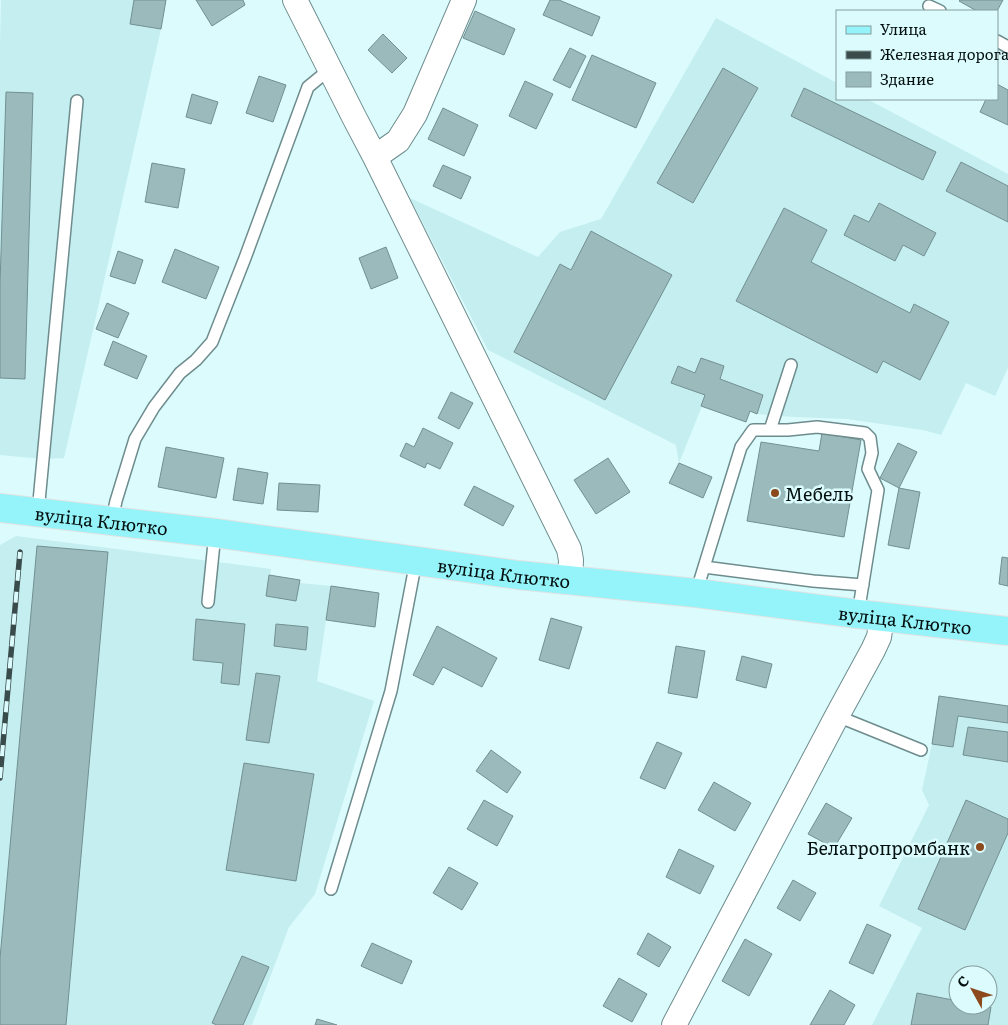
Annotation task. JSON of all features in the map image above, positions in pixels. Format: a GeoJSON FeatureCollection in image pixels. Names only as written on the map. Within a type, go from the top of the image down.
{"type":"FeatureCollection","features":[{"type":"Feature","properties":{"kind":"main road","name":"вуліца Клютко"},"geometry":{"type":"LineString","coordinates":[[0,508],[215,533],[518,575],[696,593],[870,616],[1008,631]]}},
{"type":"Feature","properties":{"kind":"street"},"geometry":{"type":"LineString","coordinates":[[295,0],[569,549],[572,560],[570,581]]}},
{"type":"Feature","properties":{"kind":"street"},"geometry":{"type":"LineString","coordinates":[[375,157],[398,141],[415,114],[464,0]]}},
{"type":"Feature","properties":{"kind":"street"},"geometry":{"type":"LineString","coordinates":[[674,1025],[873,650],[879,637],[870,616]]}},
{"type":"Feature","properties":{"kind":"lane"},"geometry":{"type":"LineString","coordinates":[[929,6],[938,10]]}},
{"type":"Feature","properties":{"kind":"lane"},"geometry":{"type":"LineString","coordinates":[[112,520],[116,501],[136,439],[154,407],[180,373],[196,360],[212,342],[249,249],[308,88],[330,69]]}},
{"type":"Feature","properties":{"kind":"lane"},"geometry":{"type":"LineString","coordinates":[[38,512],[77,101]]}},
{"type":"Feature","properties":{"kind":"lane"},"geometry":{"type":"LineString","coordinates":[[770,430],[791,365]]}},
{"type":"Feature","properties":{"kind":"lane"},"geometry":{"type":"LineString","coordinates":[[696,593],[741,446],[753,430],[788,430],[817,427],[864,433],[870,438],[872,453],[868,469],[878,490],[863,585],[870,616]]}},
{"type":"Feature","properties":{"kind":"lane"},"geometry":{"type":"LineString","coordinates":[[208,602],[215,533]]}},
{"type":"Feature","properties":{"kind":"lane"},"geometry":{"type":"LineString","coordinates":[[331,889],[391,691],[416,561]]}},
{"type":"Feature","properties":{"kind":"lane"},"geometry":{"type":"LineString","coordinates":[[704,567],[863,585]]}},
{"type":"Feature","properties":{"kind":"lane"},"geometry":{"type":"LineString","coordinates":[[837,716],[922,750]]}},
{"type":"Feature","properties":{"kind":"shaded area"},"geometry":{"type":"Polygon","coordinates":[[[1,0],[166,0],[64,458],[43,459],[0,455],[1,0]]]}},
{"type":"Feature","properties":{"kind":"shaded area"},"geometry":{"type":"Polygon","coordinates":[[[716,18],[836,82],[836,100],[869,100],[1008,174],[1008,368],[995,396],[966,383],[941,435],[923,430],[847,419],[757,414],[750,411],[746,422],[702,406],[679,463],[676,445],[488,350],[410,198],[538,257],[560,232],[601,219],[716,18]]]}},
{"type":"Feature","properties":{"kind":"shaded area"},"geometry":{"type":"Polygon","coordinates":[[[16,536],[271,569],[270,575],[300,583],[331,586],[317,681],[374,701],[315,894],[289,927],[252,1025],[0,1025],[0,545],[16,536]]]}},
{"type":"Feature","properties":{"kind":"shaded area"},"geometry":{"type":"Polygon","coordinates":[[[939,696],[1008,706],[1008,1025],[872,1025],[922,928],[879,906],[929,805],[922,790],[932,744],[939,696]]]}},
{"type":"Feature","properties":{"kind":"building"},"geometry":{"type":"Polygon","coordinates":[[[134,0],[166,0],[161,29],[130,24],[134,0]]]}},
{"type":"Feature","properties":{"kind":"building"},"geometry":{"type":"Polygon","coordinates":[[[196,0],[243,0],[245,5],[212,26],[196,0]]]}},
{"type":"Feature","properties":{"kind":"building"},"geometry":{"type":"Polygon","coordinates":[[[550,0],[559,0],[600,17],[592,36],[543,15],[550,0]]]}},
{"type":"Feature","properties":{"kind":"building"},"geometry":{"type":"Polygon","coordinates":[[[1003,0],[998,10],[975,10],[959,1],[1003,0]]]}},
{"type":"Feature","properties":{"kind":"building"},"geometry":{"type":"Polygon","coordinates":[[[475,11],[515,29],[504,55],[463,38],[475,11]]]}},
{"type":"Feature","properties":{"kind":"building"},"geometry":{"type":"Polygon","coordinates":[[[383,34],[407,58],[392,73],[368,50],[383,34]]]}},
{"type":"Feature","properties":{"kind":"building"},"geometry":{"type":"Polygon","coordinates":[[[570,48],[586,56],[570,88],[553,80],[570,48]]]}},
{"type":"Feature","properties":{"kind":"building"},"geometry":{"type":"Polygon","coordinates":[[[592,55],[656,83],[636,128],[572,100],[592,55]]]}},
{"type":"Feature","properties":{"kind":"building"},"geometry":{"type":"Polygon","coordinates":[[[723,68],[758,88],[693,203],[657,183],[723,68]]]}},
{"type":"Feature","properties":{"kind":"building"},"geometry":{"type":"Polygon","coordinates":[[[259,76],[286,85],[273,122],[246,113],[259,76]]]}},
{"type":"Feature","properties":{"kind":"building"},"geometry":{"type":"Polygon","coordinates":[[[525,81],[553,94],[536,129],[509,116],[525,81]]]}},
{"type":"Feature","properties":{"kind":"building"},"geometry":{"type":"Polygon","coordinates":[[[998,85],[1008,90],[1008,125],[980,112],[986,100],[998,100],[998,85]]]}},
{"type":"Feature","properties":{"kind":"building"},"geometry":{"type":"Polygon","coordinates":[[[804,88],[936,152],[923,180],[791,116],[804,88]]]}},
{"type":"Feature","properties":{"kind":"building"},"geometry":{"type":"Polygon","coordinates":[[[6,92],[33,93],[25,379],[0,378],[0,284],[6,92]]]}},
{"type":"Feature","properties":{"kind":"building"},"geometry":{"type":"Polygon","coordinates":[[[192,94],[218,102],[211,124],[186,117],[192,94]]]}},
{"type":"Feature","properties":{"kind":"building"},"geometry":{"type":"Polygon","coordinates":[[[443,108],[478,125],[464,156],[428,139],[443,108]]]}},
{"type":"Feature","properties":{"kind":"building"},"geometry":{"type":"Polygon","coordinates":[[[961,162],[1008,186],[1008,222],[946,191],[961,162]]]}},
{"type":"Feature","properties":{"kind":"building"},"geometry":{"type":"Polygon","coordinates":[[[152,163],[185,169],[178,208],[145,202],[152,163]]]}},
{"type":"Feature","properties":{"kind":"building"},"geometry":{"type":"Polygon","coordinates":[[[443,165],[471,177],[461,199],[433,186],[443,165]]]}},
{"type":"Feature","properties":{"kind":"building"},"geometry":{"type":"Polygon","coordinates":[[[879,203],[936,233],[924,256],[903,245],[895,261],[844,235],[854,215],[869,222],[879,203]]]}},
{"type":"Feature","properties":{"kind":"building"},"geometry":{"type":"Polygon","coordinates":[[[784,208],[827,230],[811,262],[910,313],[914,304],[949,322],[920,380],[883,361],[877,373],[736,301],[784,208]]]}},
{"type":"Feature","properties":{"kind":"building"},"geometry":{"type":"Polygon","coordinates":[[[591,231],[672,275],[605,400],[514,352],[560,264],[571,270],[591,231]]]}},
{"type":"Feature","properties":{"kind":"building"},"geometry":{"type":"Polygon","coordinates":[[[386,247],[398,278],[371,289],[359,258],[386,247]]]}},
{"type":"Feature","properties":{"kind":"building"},"geometry":{"type":"Polygon","coordinates":[[[175,249],[219,267],[206,299],[162,282],[175,249]]]}},
{"type":"Feature","properties":{"kind":"building"},"geometry":{"type":"Polygon","coordinates":[[[118,251],[143,260],[135,284],[110,276],[118,251]]]}},
{"type":"Feature","properties":{"kind":"building"},"geometry":{"type":"Polygon","coordinates":[[[107,303],[129,313],[118,338],[96,329],[107,303]]]}},
{"type":"Feature","properties":{"kind":"building"},"geometry":{"type":"Polygon","coordinates":[[[113,341],[147,356],[137,379],[104,365],[113,341]]]}},
{"type":"Feature","properties":{"kind":"building"},"geometry":{"type":"Polygon","coordinates":[[[701,358],[724,366],[720,379],[763,395],[757,414],[750,411],[746,422],[701,406],[705,395],[671,383],[678,366],[695,373],[701,358]]]}},
{"type":"Feature","properties":{"kind":"building"},"geometry":{"type":"Polygon","coordinates":[[[451,392],[473,403],[459,429],[438,418],[451,392]]]}},
{"type":"Feature","properties":{"kind":"building"},"geometry":{"type":"Polygon","coordinates":[[[423,428],[453,443],[440,469],[427,463],[425,468],[400,456],[406,443],[414,447],[423,428]]]}},
{"type":"Feature","properties":{"kind":"building"},"geometry":{"type":"Polygon","coordinates":[[[822,433],[861,440],[844,537],[747,521],[761,442],[819,451],[822,433]]]}},
{"type":"Feature","properties":{"kind":"building"},"geometry":{"type":"Polygon","coordinates":[[[898,443],[917,452],[899,488],[880,478],[898,443]]]}},
{"type":"Feature","properties":{"kind":"building"},"geometry":{"type":"Polygon","coordinates":[[[166,447],[224,458],[216,498],[158,487],[166,447]]]}},
{"type":"Feature","properties":{"kind":"building"},"geometry":{"type":"Polygon","coordinates":[[[608,458],[630,492],[596,514],[574,480],[608,458]]]}},
{"type":"Feature","properties":{"kind":"building"},"geometry":{"type":"Polygon","coordinates":[[[679,463],[712,477],[703,498],[669,483],[679,463]]]}},
{"type":"Feature","properties":{"kind":"building"},"geometry":{"type":"Polygon","coordinates":[[[238,468],[268,473],[263,504],[233,500],[238,468]]]}},
{"type":"Feature","properties":{"kind":"building"},"geometry":{"type":"Polygon","coordinates":[[[279,483],[320,485],[318,512],[277,510],[279,483]]]}},
{"type":"Feature","properties":{"kind":"building"},"geometry":{"type":"Polygon","coordinates":[[[474,486],[514,506],[503,526],[464,505],[474,486]]]}},
{"type":"Feature","properties":{"kind":"building"},"geometry":{"type":"Polygon","coordinates":[[[899,488],[920,492],[909,549],[888,545],[899,488]]]}},
{"type":"Feature","properties":{"kind":"building"},"geometry":{"type":"Polygon","coordinates":[[[37,546],[108,552],[66,1025],[0,1025],[0,958],[37,546]]]}},
{"type":"Feature","properties":{"kind":"building"},"geometry":{"type":"Polygon","coordinates":[[[1002,557],[1008,558],[1008,586],[999,584],[1002,557]]]}},
{"type":"Feature","properties":{"kind":"building"},"geometry":{"type":"Polygon","coordinates":[[[269,575],[300,580],[296,601],[266,596],[269,575]]]}},
{"type":"Feature","properties":{"kind":"building"},"geometry":{"type":"Polygon","coordinates":[[[331,586],[379,593],[375,627],[326,620],[331,586]]]}},
{"type":"Feature","properties":{"kind":"building"},"geometry":{"type":"Polygon","coordinates":[[[551,618],[582,627],[569,669],[539,660],[551,618]]]}},
{"type":"Feature","properties":{"kind":"building"},"geometry":{"type":"Polygon","coordinates":[[[196,619],[245,624],[239,685],[221,683],[223,663],[193,660],[196,619]]]}},
{"type":"Feature","properties":{"kind":"building"},"geometry":{"type":"Polygon","coordinates":[[[276,624],[308,627],[306,650],[274,646],[276,624]]]}},
{"type":"Feature","properties":{"kind":"building"},"geometry":{"type":"Polygon","coordinates":[[[437,626],[497,658],[482,687],[443,667],[433,685],[413,675],[437,626]]]}},
{"type":"Feature","properties":{"kind":"building"},"geometry":{"type":"Polygon","coordinates":[[[676,646],[705,651],[697,698],[668,693],[676,646]]]}},
{"type":"Feature","properties":{"kind":"building"},"geometry":{"type":"Polygon","coordinates":[[[742,656],[772,664],[766,688],[736,680],[742,656]]]}},
{"type":"Feature","properties":{"kind":"building"},"geometry":{"type":"Polygon","coordinates":[[[256,673],[280,676],[269,743],[246,740],[256,673]]]}},
{"type":"Feature","properties":{"kind":"building"},"geometry":{"type":"Polygon","coordinates":[[[939,696],[1008,706],[1008,723],[958,716],[953,747],[932,744],[939,696]]]}},
{"type":"Feature","properties":{"kind":"building"},"geometry":{"type":"Polygon","coordinates":[[[968,727],[1008,732],[1008,762],[963,755],[968,727]]]}},
{"type":"Feature","properties":{"kind":"building"},"geometry":{"type":"Polygon","coordinates":[[[657,742],[682,753],[665,789],[640,778],[657,742]]]}},
{"type":"Feature","properties":{"kind":"building"},"geometry":{"type":"Polygon","coordinates":[[[491,750],[521,772],[507,793],[476,771],[491,750]]]}},
{"type":"Feature","properties":{"kind":"building"},"geometry":{"type":"Polygon","coordinates":[[[244,763],[314,774],[296,881],[226,870],[244,763]]]}},
{"type":"Feature","properties":{"kind":"building"},"geometry":{"type":"Polygon","coordinates":[[[714,782],[751,803],[735,831],[698,810],[714,782]]]}},
{"type":"Feature","properties":{"kind":"building"},"geometry":{"type":"Polygon","coordinates":[[[484,800],[513,816],[497,846],[467,829],[484,800]]]}},
{"type":"Feature","properties":{"kind":"building"},"geometry":{"type":"Polygon","coordinates":[[[966,800],[1008,819],[1008,833],[965,930],[918,909],[966,800]]]}},
{"type":"Feature","properties":{"kind":"building"},"geometry":{"type":"Polygon","coordinates":[[[826,803],[852,818],[834,848],[808,834],[826,803]]]}},
{"type":"Feature","properties":{"kind":"building"},"geometry":{"type":"Polygon","coordinates":[[[679,849],[714,866],[700,894],[666,877],[679,849]]]}},
{"type":"Feature","properties":{"kind":"building"},"geometry":{"type":"Polygon","coordinates":[[[449,867],[478,883],[462,910],[433,893],[449,867]]]}},
{"type":"Feature","properties":{"kind":"building"},"geometry":{"type":"Polygon","coordinates":[[[793,880],[816,893],[800,921],[777,908],[793,880]]]}},
{"type":"Feature","properties":{"kind":"building"},"geometry":{"type":"Polygon","coordinates":[[[867,924],[891,935],[873,974],[849,963],[867,924]]]}},
{"type":"Feature","properties":{"kind":"building"},"geometry":{"type":"Polygon","coordinates":[[[648,933],[671,947],[659,967],[637,954],[648,933]]]}},
{"type":"Feature","properties":{"kind":"building"},"geometry":{"type":"Polygon","coordinates":[[[745,939],[772,954],[749,996],[722,981],[745,939]]]}},
{"type":"Feature","properties":{"kind":"building"},"geometry":{"type":"Polygon","coordinates":[[[372,943],[412,961],[402,984],[361,966],[372,943]]]}},
{"type":"Feature","properties":{"kind":"building"},"geometry":{"type":"Polygon","coordinates":[[[242,956],[269,967],[243,1025],[217,1025],[212,1023],[242,956]]]}},
{"type":"Feature","properties":{"kind":"building"},"geometry":{"type":"Polygon","coordinates":[[[619,978],[647,994],[632,1022],[603,1006],[619,978]]]}},
{"type":"Feature","properties":{"kind":"building"},"geometry":{"type":"Polygon","coordinates":[[[830,990],[855,1005],[844,1025],[810,1025],[830,990]]]}},
{"type":"Feature","properties":{"kind":"building"},"geometry":{"type":"Polygon","coordinates":[[[917,993],[948,999],[948,1015],[990,1015],[988,1025],[911,1025],[917,993]]]}},
{"type":"Feature","properties":{"kind":"building"},"geometry":{"type":"Polygon","coordinates":[[[317,1019],[337,1025],[315,1025],[317,1019]]]}},
{"type":"Feature","properties":{"kind":"railway"},"geometry":{"type":"LineString","coordinates":[[0,778],[20,552]]}},
{"type":"Feature","properties":{"kind":"place","name":"Мебель"},"geometry":{"type":"Point","coordinates":[775,493]}},
{"type":"Feature","properties":{"kind":"place","name":"Белагропромбанк"},"geometry":{"type":"Point","coordinates":[980,847]}}]}
